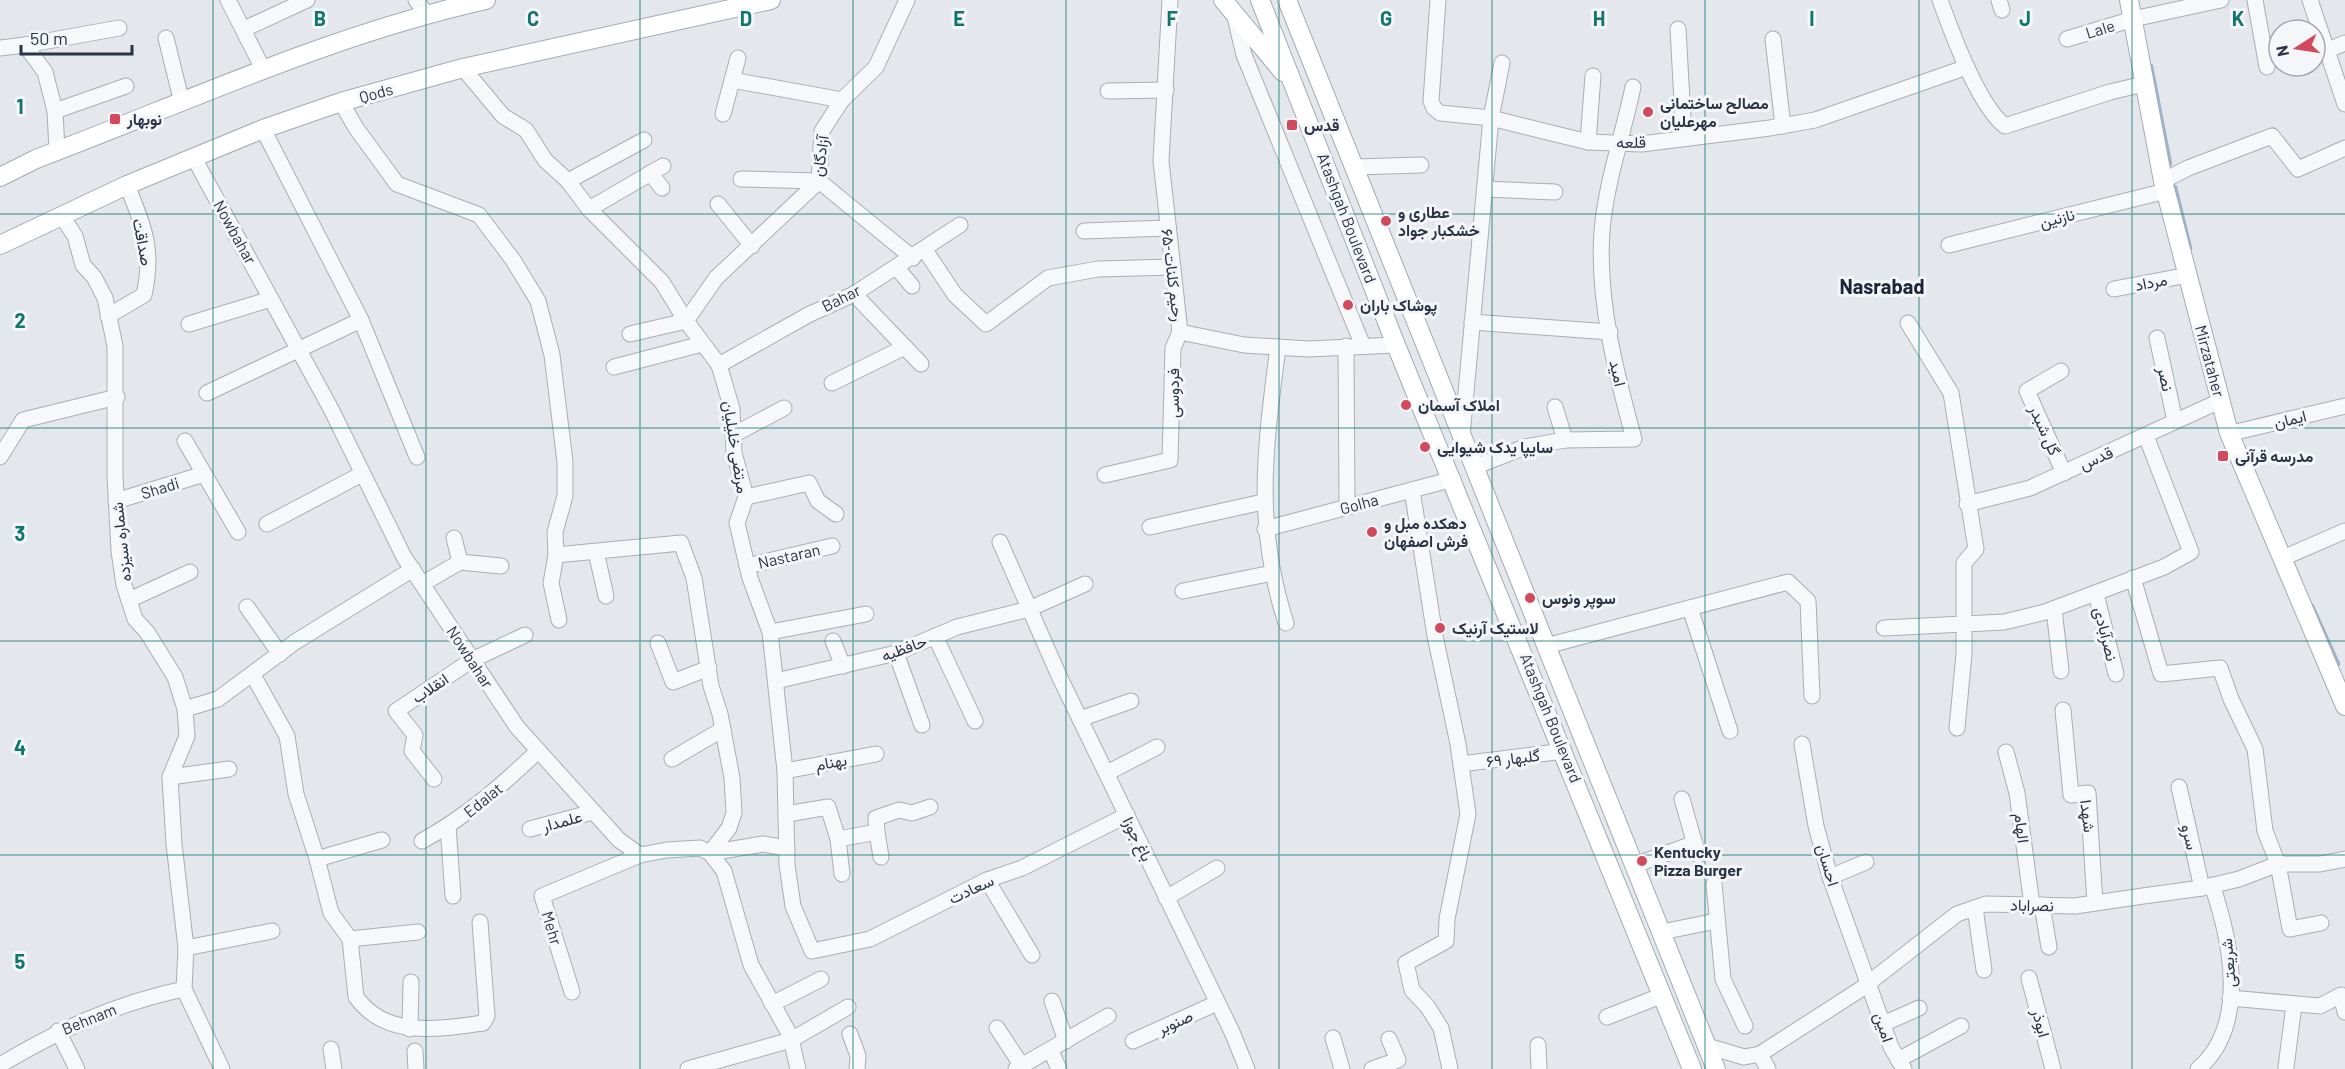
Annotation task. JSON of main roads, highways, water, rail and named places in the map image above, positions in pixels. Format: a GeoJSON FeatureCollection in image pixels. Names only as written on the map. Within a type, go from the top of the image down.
{"type":"FeatureCollection","features":[{"type":"Feature","properties":{"kind":"main road"},"geometry":{"type":"LineString","coordinates":[[0,177],[57,151],[421,7],[486,0]]}},
{"type":"Feature","properties":{"kind":"main road","name":"Qods"},"geometry":{"type":"LineString","coordinates":[[0,245],[127,185],[263,129],[341,102],[463,68],[771,0]]}},
{"type":"Feature","properties":{"kind":"main road","name":"Atashgah Boulevard"},"geometry":{"type":"LineString","coordinates":[[1260,0],[1396,345],[1453,479],[1692,1069]]}},
{"type":"Feature","properties":{"kind":"main road","name":"Atashgah Boulevard"},"geometry":{"type":"LineString","coordinates":[[1287,0],[1716,1069]]}},
{"type":"Feature","properties":{"kind":"main road","name":"Mirzataher"},"geometry":{"type":"LineString","coordinates":[[2129,0],[2165,186],[2229,433],[2283,558],[2340,679],[2345,706]]}},
{"type":"Feature","properties":{"kind":"main road"},"geometry":{"type":"LineString","coordinates":[[1228,5],[1295,88]]}},
{"type":"Feature","properties":{"kind":"main road"},"geometry":{"type":"LineString","coordinates":[[1535,680],[1556,671]]}},
{"type":"Feature","properties":{"kind":"waterway"},"geometry":{"type":"LineString","coordinates":[[2151,66],[2170,164]]}},
{"type":"Feature","properties":{"kind":"waterway"},"geometry":{"type":"LineString","coordinates":[[2175,187],[2190,248]]}},
{"type":"Feature","properties":{"kind":"waterway"},"geometry":{"type":"LineString","coordinates":[[2312,606],[2338,664]]}},
{"type":"Feature","properties":{"kind":"place","name":"مصالح ساختمانی مهرعلیان"},"geometry":{"type":"Point","coordinates":[1648,112]}},
{"type":"Feature","properties":{"kind":"place","name":"نوبهار"},"geometry":{"type":"Point","coordinates":[115,119]}},
{"type":"Feature","properties":{"kind":"place","name":"قدس"},"geometry":{"type":"Point","coordinates":[1292,125]}},
{"type":"Feature","properties":{"kind":"place","name":"عطاری و خشکبار جواد"},"geometry":{"type":"Point","coordinates":[1386,221]}},
{"type":"Feature","properties":{"kind":"place","name":"پوشاک باران"},"geometry":{"type":"Point","coordinates":[1348,305]}},
{"type":"Feature","properties":{"kind":"place","name":"املاک آسمان"},"geometry":{"type":"Point","coordinates":[1406,405]}},
{"type":"Feature","properties":{"kind":"place","name":"سایپا یدک شیوایی"},"geometry":{"type":"Point","coordinates":[1425,447]}},
{"type":"Feature","properties":{"kind":"place","name":"مدرسه قرآنی"},"geometry":{"type":"Point","coordinates":[2223,456]}},
{"type":"Feature","properties":{"kind":"place","name":"دهکده مبل و فرش اصفهان"},"geometry":{"type":"Point","coordinates":[1372,532]}},
{"type":"Feature","properties":{"kind":"place","name":"سوپر ونوس"},"geometry":{"type":"Point","coordinates":[1530,598]}},
{"type":"Feature","properties":{"kind":"place","name":"لاستیک آرنیک"},"geometry":{"type":"Point","coordinates":[1440,628]}},
{"type":"Feature","properties":{"kind":"place","name":"Kentucky Pizza Burger"},"geometry":{"type":"Point","coordinates":[1642,861]}},
{"type":"Feature","properties":{"kind":"district","name":"Nasrabad"},"geometry":{"type":"Point","coordinates":[1882,287]}}]}
